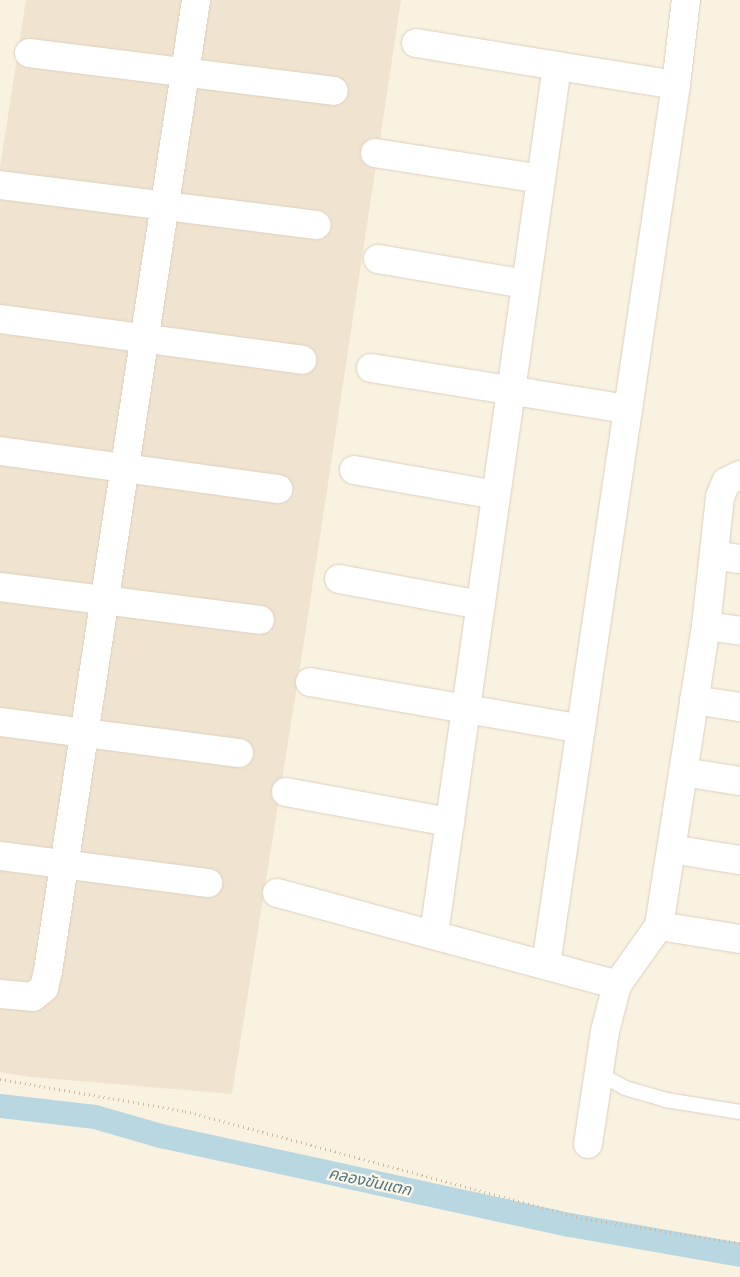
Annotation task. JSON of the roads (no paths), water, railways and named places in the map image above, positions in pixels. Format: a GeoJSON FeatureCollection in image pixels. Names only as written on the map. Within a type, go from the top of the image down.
{"type":"FeatureCollection","features":[{"type":"Feature","properties":{"kind":"street"},"geometry":{"type":"LineString","coordinates":[[0,994],[33,997],[44,988],[48,971],[103,602],[146,338],[196,0]]}},
{"type":"Feature","properties":{"kind":"street"},"geometry":{"type":"LineString","coordinates":[[546,964],[676,85],[686,0]]}},
{"type":"Feature","properties":{"kind":"street"},"geometry":{"type":"LineString","coordinates":[[416,43],[676,85]]}},
{"type":"Feature","properties":{"kind":"street"},"geometry":{"type":"LineString","coordinates":[[30,53],[334,91]]}},
{"type":"Feature","properties":{"kind":"street"},"geometry":{"type":"LineString","coordinates":[[434,934],[557,66]]}},
{"type":"Feature","properties":{"kind":"street"},"geometry":{"type":"LineString","coordinates":[[375,153],[541,179]]}},
{"type":"Feature","properties":{"kind":"street"},"geometry":{"type":"LineString","coordinates":[[0,185],[316,225]]}},
{"type":"Feature","properties":{"kind":"street"},"geometry":{"type":"LineString","coordinates":[[378,259],[526,284]]}},
{"type":"Feature","properties":{"kind":"street"},"geometry":{"type":"LineString","coordinates":[[0,319],[302,360]]}},
{"type":"Feature","properties":{"kind":"street"},"geometry":{"type":"LineString","coordinates":[[371,368],[628,408]]}},
{"type":"Feature","properties":{"kind":"street"},"geometry":{"type":"LineString","coordinates":[[0,451],[278,489]]}},
{"type":"Feature","properties":{"kind":"street"},"geometry":{"type":"LineString","coordinates":[[354,470],[496,495]]}},
{"type":"Feature","properties":{"kind":"street"},"geometry":{"type":"LineString","coordinates":[[588,1144],[605,1031],[617,985],[659,926],[706,626],[727,557],[720,497],[726,482],[740,475]]}},
{"type":"Feature","properties":{"kind":"street"},"geometry":{"type":"LineString","coordinates":[[339,579],[481,605]]}},
{"type":"Feature","properties":{"kind":"street"},"geometry":{"type":"LineString","coordinates":[[0,587],[103,602],[260,620]]}},
{"type":"Feature","properties":{"kind":"street"},"geometry":{"type":"LineString","coordinates":[[706,626],[740,631]]}},
{"type":"Feature","properties":{"kind":"street"},"geometry":{"type":"LineString","coordinates":[[310,682],[580,729]]}},
{"type":"Feature","properties":{"kind":"street"},"geometry":{"type":"LineString","coordinates":[[694,700],[740,707]]}},
{"type":"Feature","properties":{"kind":"street"},"geometry":{"type":"LineString","coordinates":[[0,722],[238,753]]}},
{"type":"Feature","properties":{"kind":"street"},"geometry":{"type":"LineString","coordinates":[[683,772],[740,781]]}},
{"type":"Feature","properties":{"kind":"street"},"geometry":{"type":"LineString","coordinates":[[286,792],[450,822]]}},
{"type":"Feature","properties":{"kind":"street"},"geometry":{"type":"LineString","coordinates":[[671,849],[740,860]]}},
{"type":"Feature","properties":{"kind":"street"},"geometry":{"type":"LineString","coordinates":[[0,856],[208,883]]}},
{"type":"Feature","properties":{"kind":"street"},"geometry":{"type":"LineString","coordinates":[[277,893],[546,964],[617,985]]}},
{"type":"Feature","properties":{"kind":"street"},"geometry":{"type":"LineString","coordinates":[[659,926],[740,939]]}},
{"type":"Feature","properties":{"kind":"lane"},"geometry":{"type":"LineString","coordinates":[[600,1074],[624,1088],[658,1098],[740,1112]]}},
{"type":"Feature","properties":{"kind":"waterway","name":"คลองขันแตก"},"geometry":{"type":"LineString","coordinates":[[0,1106],[95,1117],[161,1136],[570,1225],[740,1255]]}}]}
